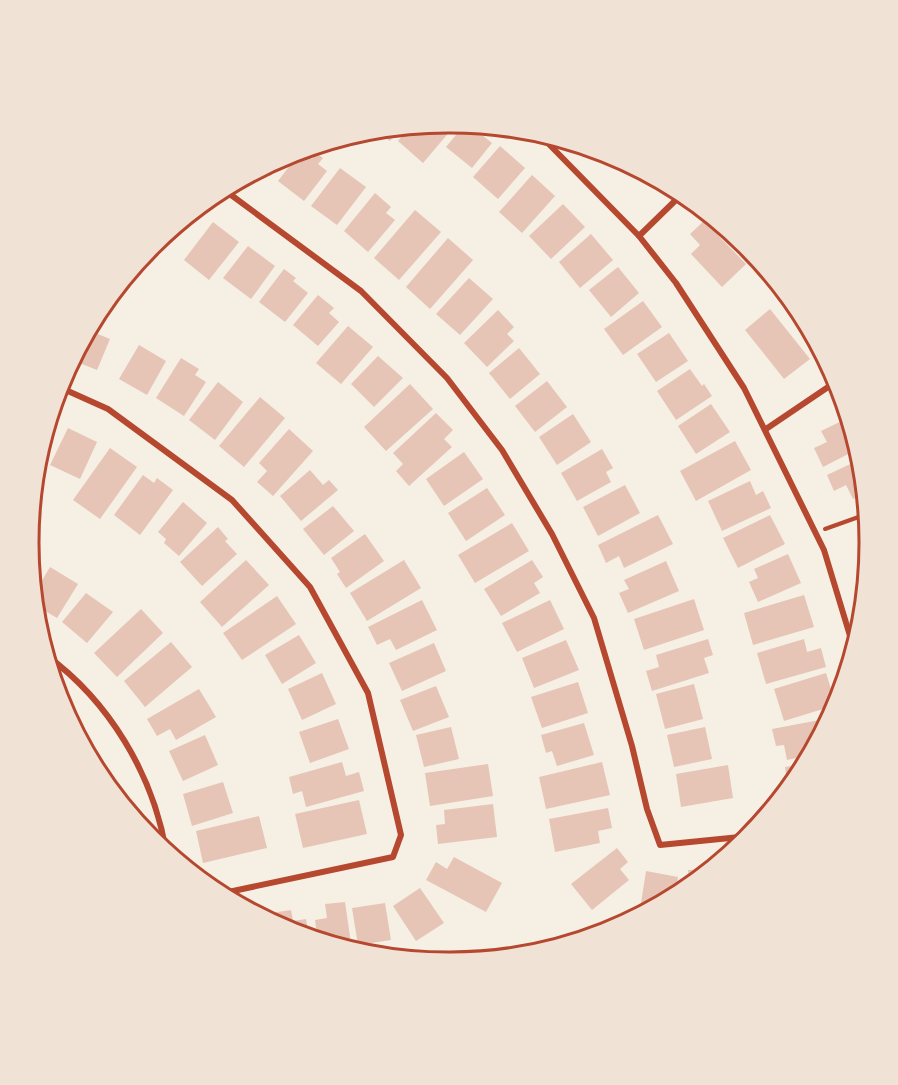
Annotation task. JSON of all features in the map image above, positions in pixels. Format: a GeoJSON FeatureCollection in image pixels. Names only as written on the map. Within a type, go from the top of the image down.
{"type":"FeatureCollection","features":[{"type":"Feature","properties":{"kind":"street"},"geometry":{"type":"LineString","coordinates":[[549,145],[639,236],[676,283],[744,388],[824,550],[849,632]]}},
{"type":"Feature","properties":{"kind":"street"},"geometry":{"type":"LineString","coordinates":[[231,195],[361,291],[447,378],[502,450],[552,534],[594,618],[632,746],[647,808],[660,845],[733,838]]}},
{"type":"Feature","properties":{"kind":"street"},"geometry":{"type":"LineString","coordinates":[[639,236],[675,201]]}},
{"type":"Feature","properties":{"kind":"street"},"geometry":{"type":"LineString","coordinates":[[766,429],[828,387]]}},
{"type":"Feature","properties":{"kind":"street"},"geometry":{"type":"LineString","coordinates":[[68,391],[108,409],[232,500],[310,587],[368,693],[401,835],[393,857],[233,891]]}},
{"type":"Feature","properties":{"kind":"street"},"geometry":{"type":"LineString","coordinates":[[58,665],[80,682],[105,712],[126,743],[146,783],[163,836]]}},
{"type":"Feature","properties":{"kind":"path"},"geometry":{"type":"LineString","coordinates":[[816,533],[858,517]]}},
{"type":"Feature","properties":{"kind":"building"},"geometry":{"type":"Polygon","coordinates":[[[448,133],[423,163],[398,141],[403,135],[448,133]]]}},
{"type":"Feature","properties":{"kind":"building"},"geometry":{"type":"Polygon","coordinates":[[[458,133],[483,134],[492,143],[472,168],[446,147],[458,133]]]}},
{"type":"Feature","properties":{"kind":"building"},"geometry":{"type":"Polygon","coordinates":[[[500,146],[525,168],[498,199],[473,177],[500,146]]]}},
{"type":"Feature","properties":{"kind":"building"},"geometry":{"type":"Polygon","coordinates":[[[317,154],[323,158],[318,164],[327,171],[304,201],[278,181],[291,165],[309,157],[312,159],[317,154]]]}},
{"type":"Feature","properties":{"kind":"building"},"geometry":{"type":"Polygon","coordinates":[[[340,168],[366,187],[337,225],[311,206],[340,168]]]}},
{"type":"Feature","properties":{"kind":"building"},"geometry":{"type":"Polygon","coordinates":[[[532,175],[555,196],[522,233],[499,212],[532,175]]]}},
{"type":"Feature","properties":{"kind":"building"},"geometry":{"type":"Polygon","coordinates":[[[375,193],[391,207],[386,213],[395,220],[368,252],[344,231],[375,193]]]}},
{"type":"Feature","properties":{"kind":"building"},"geometry":{"type":"Polygon","coordinates":[[[563,204],[585,227],[551,259],[529,236],[563,204]]]}},
{"type":"Feature","properties":{"kind":"building"},"geometry":{"type":"Polygon","coordinates":[[[415,210],[441,232],[399,280],[374,258],[415,210]]]}},
{"type":"Feature","properties":{"kind":"building"},"geometry":{"type":"Polygon","coordinates":[[[704,221],[746,264],[722,287],[691,254],[700,245],[690,234],[704,221]]]}},
{"type":"Feature","properties":{"kind":"building"},"geometry":{"type":"Polygon","coordinates":[[[213,222],[239,242],[209,280],[184,260],[213,222]]]}},
{"type":"Feature","properties":{"kind":"building"},"geometry":{"type":"Polygon","coordinates":[[[591,234],[613,260],[580,288],[559,262],[591,234]]]}},
{"type":"Feature","properties":{"kind":"building"},"geometry":{"type":"Polygon","coordinates":[[[448,238],[473,260],[430,309],[406,287],[448,238]]]}},
{"type":"Feature","properties":{"kind":"building"},"geometry":{"type":"Polygon","coordinates":[[[248,246],[275,266],[251,299],[223,278],[248,246]]]}},
{"type":"Feature","properties":{"kind":"building"},"geometry":{"type":"Polygon","coordinates":[[[618,267],[639,293],[611,317],[589,290],[618,267]]]}},
{"type":"Feature","properties":{"kind":"building"},"geometry":{"type":"Polygon","coordinates":[[[284,269],[296,278],[293,281],[308,293],[285,322],[259,302],[284,269]]]}},
{"type":"Feature","properties":{"kind":"building"},"geometry":{"type":"Polygon","coordinates":[[[469,278],[493,299],[460,335],[436,314],[469,278]]]}},
{"type":"Feature","properties":{"kind":"building"},"geometry":{"type":"Polygon","coordinates":[[[318,295],[334,308],[329,313],[339,322],[318,346],[293,325],[318,295]]]}},
{"type":"Feature","properties":{"kind":"building"},"geometry":{"type":"Polygon","coordinates":[[[643,301],[662,327],[623,355],[604,329],[643,301]]]}},
{"type":"Feature","properties":{"kind":"building"},"geometry":{"type":"Polygon","coordinates":[[[770,309],[810,359],[784,379],[745,330],[770,309]]]}},
{"type":"Feature","properties":{"kind":"building"},"geometry":{"type":"Polygon","coordinates":[[[498,310],[514,327],[507,334],[514,341],[487,367],[464,343],[498,310]]]}},
{"type":"Feature","properties":{"kind":"building"},"geometry":{"type":"Polygon","coordinates":[[[348,326],[373,347],[341,384],[316,363],[348,326]]]}},
{"type":"Feature","properties":{"kind":"building"},"geometry":{"type":"Polygon","coordinates":[[[96,333],[110,339],[97,370],[80,363],[96,333]]]}},
{"type":"Feature","properties":{"kind":"building"},"geometry":{"type":"Polygon","coordinates":[[[669,333],[688,361],[656,382],[637,354],[669,333]]]}},
{"type":"Feature","properties":{"kind":"building"},"geometry":{"type":"Polygon","coordinates":[[[139,345],[166,361],[147,395],[119,379],[139,345]]]}},
{"type":"Feature","properties":{"kind":"building"},"geometry":{"type":"Polygon","coordinates":[[[519,348],[540,374],[510,399],[489,373],[519,348]]]}},
{"type":"Feature","properties":{"kind":"building"},"geometry":{"type":"Polygon","coordinates":[[[378,356],[403,378],[374,407],[351,384],[378,356]]]}},
{"type":"Feature","properties":{"kind":"building"},"geometry":{"type":"Polygon","coordinates":[[[181,358],[199,369],[195,375],[206,382],[184,416],[156,398],[181,358]]]}},
{"type":"Feature","properties":{"kind":"building"},"geometry":{"type":"Polygon","coordinates":[[[690,369],[712,396],[676,420],[657,391],[690,369]]]}},
{"type":"Feature","properties":{"kind":"building"},"geometry":{"type":"Polygon","coordinates":[[[547,381],[567,407],[535,432],[515,406],[547,381]]]}},
{"type":"Feature","properties":{"kind":"building"},"geometry":{"type":"Polygon","coordinates":[[[218,382],[243,402],[215,440],[189,420],[218,382]]]}},
{"type":"Feature","properties":{"kind":"building"},"geometry":{"type":"Polygon","coordinates":[[[410,384],[433,409],[386,451],[364,427],[410,384]]]}},
{"type":"Feature","properties":{"kind":"building"},"geometry":{"type":"Polygon","coordinates":[[[260,397],[285,418],[244,467],[219,446],[260,397]]]}},
{"type":"Feature","properties":{"kind":"building"},"geometry":{"type":"Polygon","coordinates":[[[711,404],[730,432],[696,454],[678,426],[711,404]]]}},
{"type":"Feature","properties":{"kind":"building"},"geometry":{"type":"Polygon","coordinates":[[[436,413],[453,430],[444,439],[452,447],[409,486],[396,471],[403,464],[393,453],[436,413]]]}},
{"type":"Feature","properties":{"kind":"building"},"geometry":{"type":"Polygon","coordinates":[[[573,414],[591,442],[557,465],[539,437],[573,414]]]}},
{"type":"Feature","properties":{"kind":"building"},"geometry":{"type":"Polygon","coordinates":[[[840,422],[849,454],[823,467],[814,448],[827,442],[821,431],[840,422]]]}},
{"type":"Feature","properties":{"kind":"building"},"geometry":{"type":"Polygon","coordinates":[[[68,428],[97,442],[80,479],[50,465],[68,428]]]}},
{"type":"Feature","properties":{"kind":"building"},"geometry":{"type":"Polygon","coordinates":[[[289,429],[313,451],[273,496],[257,482],[267,471],[259,463],[289,429]]]}},
{"type":"Feature","properties":{"kind":"building"},"geometry":{"type":"Polygon","coordinates":[[[735,441],[751,470],[696,501],[680,471],[735,441]]]}},
{"type":"Feature","properties":{"kind":"building"},"geometry":{"type":"Polygon","coordinates":[[[110,448],[137,467],[100,519],[73,500],[110,448]]]}},
{"type":"Feature","properties":{"kind":"building"},"geometry":{"type":"Polygon","coordinates":[[[602,449],[613,468],[606,472],[611,482],[577,501],[561,473],[602,449]]]}},
{"type":"Feature","properties":{"kind":"building"},"geometry":{"type":"Polygon","coordinates":[[[464,452],[483,479],[444,506],[426,479],[464,452]]]}},
{"type":"Feature","properties":{"kind":"building"},"geometry":{"type":"Polygon","coordinates":[[[851,464],[856,498],[853,499],[846,485],[834,491],[827,475],[851,464]]]}},
{"type":"Feature","properties":{"kind":"building"},"geometry":{"type":"Polygon","coordinates":[[[310,470],[323,485],[329,480],[338,490],[301,521],[280,496],[310,470]]]}},
{"type":"Feature","properties":{"kind":"building"},"geometry":{"type":"Polygon","coordinates":[[[143,475],[154,483],[157,478],[173,490],[140,535],[114,515],[143,475]]]}},
{"type":"Feature","properties":{"kind":"building"},"geometry":{"type":"Polygon","coordinates":[[[750,481],[756,495],[763,491],[771,508],[722,531],[708,501],[750,481]]]}},
{"type":"Feature","properties":{"kind":"building"},"geometry":{"type":"Polygon","coordinates":[[[625,485],[640,513],[598,536],[583,507],[625,485]]]}},
{"type":"Feature","properties":{"kind":"building"},"geometry":{"type":"Polygon","coordinates":[[[487,488],[505,515],[466,541],[448,513],[487,488]]]}},
{"type":"Feature","properties":{"kind":"building"},"geometry":{"type":"Polygon","coordinates":[[[183,502],[207,523],[179,556],[164,543],[166,539],[158,532],[183,502]]]}},
{"type":"Feature","properties":{"kind":"building"},"geometry":{"type":"Polygon","coordinates":[[[333,506],[354,531],[324,555],[303,529],[333,506]]]}},
{"type":"Feature","properties":{"kind":"building"},"geometry":{"type":"Polygon","coordinates":[[[658,515],[673,544],[624,568],[619,556],[606,563],[598,545],[658,515]]]}},
{"type":"Feature","properties":{"kind":"building"},"geometry":{"type":"Polygon","coordinates":[[[770,515],[785,544],[738,568],[723,538],[770,515]]]}},
{"type":"Feature","properties":{"kind":"building"},"geometry":{"type":"Polygon","coordinates":[[[512,523],[529,551],[475,583],[458,555],[512,523]]]}},
{"type":"Feature","properties":{"kind":"building"},"geometry":{"type":"Polygon","coordinates":[[[218,527],[228,539],[225,541],[237,554],[202,586],[180,562],[218,527]]]}},
{"type":"Feature","properties":{"kind":"building"},"geometry":{"type":"Polygon","coordinates":[[[365,534],[384,561],[346,588],[331,558],[365,534]]]}},
{"type":"Feature","properties":{"kind":"building"},"geometry":{"type":"Polygon","coordinates":[[[788,554],[801,583],[758,602],[749,582],[758,578],[754,569],[788,554]]]}},
{"type":"Feature","properties":{"kind":"building"},"geometry":{"type":"Polygon","coordinates":[[[246,560],[269,585],[222,627],[200,602],[246,560]]]}},
{"type":"Feature","properties":{"kind":"building"},"geometry":{"type":"Polygon","coordinates":[[[404,560],[421,588],[367,621],[350,593],[404,560]]]}},
{"type":"Feature","properties":{"kind":"building"},"geometry":{"type":"Polygon","coordinates":[[[532,560],[543,577],[534,583],[540,593],[501,616],[484,589],[532,560]]]}},
{"type":"Feature","properties":{"kind":"building"},"geometry":{"type":"Polygon","coordinates":[[[666,561],[679,591],[628,613],[619,593],[629,589],[624,580],[666,561]]]}},
{"type":"Feature","properties":{"kind":"building"},"geometry":{"type":"Polygon","coordinates":[[[50,567],[78,584],[57,618],[45,611],[41,582],[50,567]]]}},
{"type":"Feature","properties":{"kind":"building"},"geometry":{"type":"Polygon","coordinates":[[[86,593],[113,612],[87,643],[62,622],[86,593]]]}},
{"type":"Feature","properties":{"kind":"building"},"geometry":{"type":"Polygon","coordinates":[[[804,595],[814,627],[753,645],[744,613],[804,595]]]}},
{"type":"Feature","properties":{"kind":"building"},"geometry":{"type":"Polygon","coordinates":[[[277,596],[296,624],[242,660],[223,633],[277,596]]]}},
{"type":"Feature","properties":{"kind":"building"},"geometry":{"type":"Polygon","coordinates":[[[694,599],[704,630],[644,650],[634,619],[694,599]]]}},
{"type":"Feature","properties":{"kind":"building"},"geometry":{"type":"Polygon","coordinates":[[[422,600],[437,630],[396,650],[390,639],[377,645],[368,627],[422,600]]]}},
{"type":"Feature","properties":{"kind":"building"},"geometry":{"type":"Polygon","coordinates":[[[550,600],[564,629],[517,652],[502,623],[550,600]]]}},
{"type":"Feature","properties":{"kind":"building"},"geometry":{"type":"Polygon","coordinates":[[[141,609],[163,633],[117,677],[94,653],[141,609]]]}},
{"type":"Feature","properties":{"kind":"building"},"geometry":{"type":"Polygon","coordinates":[[[299,635],[316,663],[282,684],[265,655],[299,635]]]}},
{"type":"Feature","properties":{"kind":"building"},"geometry":{"type":"Polygon","coordinates":[[[708,639],[713,655],[704,658],[709,673],[652,691],[646,671],[659,667],[656,655],[708,639]]]}},
{"type":"Feature","properties":{"kind":"building"},"geometry":{"type":"Polygon","coordinates":[[[804,639],[807,652],[821,648],[826,667],[766,684],[757,653],[804,639]]]}},
{"type":"Feature","properties":{"kind":"building"},"geometry":{"type":"Polygon","coordinates":[[[566,640],[579,670],[534,688],[522,658],[566,640]]]}},
{"type":"Feature","properties":{"kind":"building"},"geometry":{"type":"Polygon","coordinates":[[[171,642],[192,667],[145,707],[124,681],[171,642]]]}},
{"type":"Feature","properties":{"kind":"building"},"geometry":{"type":"Polygon","coordinates":[[[434,643],[446,671],[402,691],[389,663],[434,643]]]}},
{"type":"Feature","properties":{"kind":"building"},"geometry":{"type":"Polygon","coordinates":[[[322,673],[336,704],[302,720],[288,689],[322,673]]]}},
{"type":"Feature","properties":{"kind":"building"},"geometry":{"type":"Polygon","coordinates":[[[826,673],[831,690],[824,709],[784,721],[774,689],[826,673]]]}},
{"type":"Feature","properties":{"kind":"building"},"geometry":{"type":"Polygon","coordinates":[[[578,682],[588,713],[542,728],[531,697],[578,682]]]}},
{"type":"Feature","properties":{"kind":"building"},"geometry":{"type":"Polygon","coordinates":[[[694,684],[703,719],[665,729],[656,694],[694,684]]]}},
{"type":"Feature","properties":{"kind":"building"},"geometry":{"type":"Polygon","coordinates":[[[436,686],[449,717],[413,731],[400,700],[436,686]]]}},
{"type":"Feature","properties":{"kind":"building"},"geometry":{"type":"Polygon","coordinates":[[[199,689],[216,717],[176,740],[170,729],[157,736],[147,719],[199,689]]]}},
{"type":"Feature","properties":{"kind":"building"},"geometry":{"type":"Polygon","coordinates":[[[338,719],[349,749],[310,763],[299,732],[338,719]]]}},
{"type":"Feature","properties":{"kind":"building"},"geometry":{"type":"Polygon","coordinates":[[[819,720],[798,758],[787,760],[784,745],[776,746],[772,729],[819,720]]]}},
{"type":"Feature","properties":{"kind":"building"},"geometry":{"type":"Polygon","coordinates":[[[584,723],[594,755],[557,766],[552,751],[546,753],[541,735],[584,723]]]}},
{"type":"Feature","properties":{"kind":"building"},"geometry":{"type":"Polygon","coordinates":[[[451,727],[459,759],[424,767],[416,735],[451,727]]]}},
{"type":"Feature","properties":{"kind":"building"},"geometry":{"type":"Polygon","coordinates":[[[705,727],[712,759],[674,767],[667,735],[705,727]]]}},
{"type":"Feature","properties":{"kind":"building"},"geometry":{"type":"Polygon","coordinates":[[[205,735],[218,765],[183,781],[169,751],[205,735]]]}},
{"type":"Feature","properties":{"kind":"building"},"geometry":{"type":"Polygon","coordinates":[[[342,762],[346,776],[359,772],[364,791],[306,807],[302,791],[293,794],[289,777],[342,762]]]}},
{"type":"Feature","properties":{"kind":"building"},"geometry":{"type":"Polygon","coordinates":[[[602,762],[610,795],[546,809],[539,777],[602,762]]]}},
{"type":"Feature","properties":{"kind":"building"},"geometry":{"type":"Polygon","coordinates":[[[488,764],[493,796],[430,806],[425,773],[488,764]]]}},
{"type":"Feature","properties":{"kind":"building"},"geometry":{"type":"Polygon","coordinates":[[[728,765],[733,798],[681,807],[676,774],[728,765]]]}},
{"type":"Feature","properties":{"kind":"building"},"geometry":{"type":"Polygon","coordinates":[[[793,766],[786,775],[785,767],[793,766]]]}},
{"type":"Feature","properties":{"kind":"building"},"geometry":{"type":"Polygon","coordinates":[[[223,782],[233,813],[192,826],[183,794],[223,782]]]}},
{"type":"Feature","properties":{"kind":"building"},"geometry":{"type":"Polygon","coordinates":[[[359,800],[367,834],[303,848],[295,814],[359,800]]]}},
{"type":"Feature","properties":{"kind":"building"},"geometry":{"type":"Polygon","coordinates":[[[493,804],[497,837],[438,844],[436,825],[445,824],[444,810],[493,804]]]}},
{"type":"Feature","properties":{"kind":"building"},"geometry":{"type":"Polygon","coordinates":[[[608,808],[612,828],[598,831],[600,843],[555,852],[549,819],[608,808]]]}},
{"type":"Feature","properties":{"kind":"building"},"geometry":{"type":"Polygon","coordinates":[[[259,816],[267,848],[203,863],[196,831],[259,816]]]}},
{"type":"Feature","properties":{"kind":"building"},"geometry":{"type":"Polygon","coordinates":[[[617,848],[628,862],[620,869],[629,880],[592,910],[571,884],[617,848]]]}},
{"type":"Feature","properties":{"kind":"building"},"geometry":{"type":"Polygon","coordinates":[[[454,857],[502,883],[486,912],[426,880],[436,862],[447,869],[454,857]]]}},
{"type":"Feature","properties":{"kind":"building"},"geometry":{"type":"Polygon","coordinates":[[[688,870],[697,870],[688,875],[688,870]]]}},
{"type":"Feature","properties":{"kind":"building"},"geometry":{"type":"Polygon","coordinates":[[[646,871],[678,877],[677,883],[641,905],[646,871]]]}},
{"type":"Feature","properties":{"kind":"building"},"geometry":{"type":"Polygon","coordinates":[[[420,888],[444,923],[416,941],[393,906],[420,888]]]}},
{"type":"Feature","properties":{"kind":"building"},"geometry":{"type":"Polygon","coordinates":[[[345,902],[351,941],[317,931],[315,920],[327,918],[325,904],[345,902]]]}},
{"type":"Feature","properties":{"kind":"building"},"geometry":{"type":"Polygon","coordinates":[[[385,903],[391,940],[365,944],[358,942],[352,908],[385,903]]]}},
{"type":"Feature","properties":{"kind":"building"},"geometry":{"type":"Polygon","coordinates":[[[291,910],[293,921],[306,919],[307,927],[292,921],[274,913],[291,910]]]}}]}
